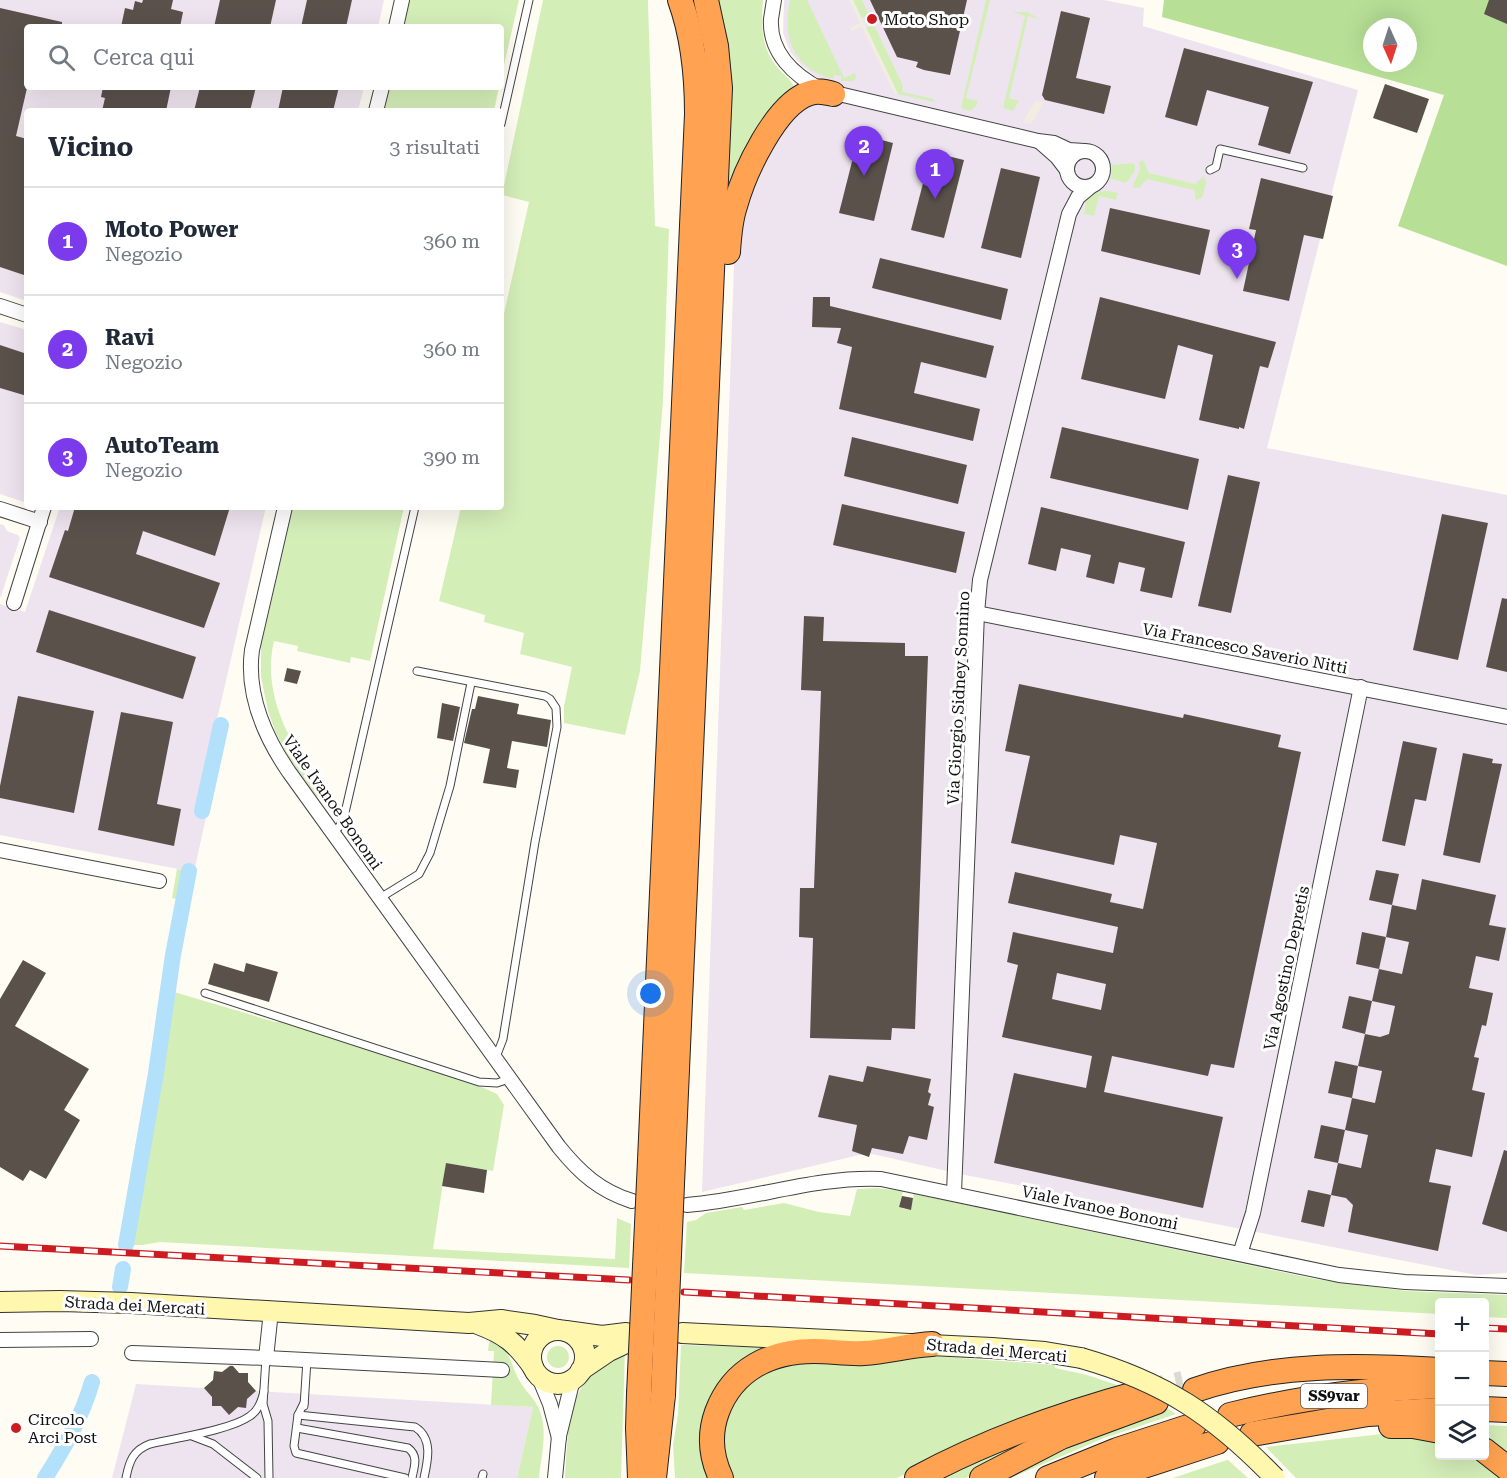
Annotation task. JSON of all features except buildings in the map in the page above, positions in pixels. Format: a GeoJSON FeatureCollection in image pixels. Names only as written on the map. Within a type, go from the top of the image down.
{"type":"FeatureCollection","features":[{"type":"Feature","properties":{"kind":"highway"},"geometry":{"type":"LineString","coordinates":[[667,1478],[663,1402],[662,1160],[697,114],[694,61],[680,0]]}},
{"type":"Feature","properties":{"kind":"highway"},"geometry":{"type":"LineString","coordinates":[[640,1478],[639,1394],[662,1160],[706,411],[720,88],[716,46],[706,0]]}},
{"type":"Feature","properties":{"kind":"highway"},"geometry":{"type":"LineString","coordinates":[[706,411],[725,316],[731,224],[746,174],[763,141],[784,111],[808,93],[819,91],[833,94]]}},
{"type":"Feature","properties":{"kind":"highway"},"geometry":{"type":"LineString","coordinates":[[721,1478],[713,1452],[712,1433],[716,1416],[722,1399],[733,1383],[756,1364],[774,1356],[794,1352],[870,1353],[932,1344]]}},
{"type":"Feature","properties":{"kind":"highway"},"geometry":{"type":"LineString","coordinates":[[1189,1387],[1227,1379],[1329,1367],[1435,1370]]}},
{"type":"Feature","properties":{"kind":"highway"},"geometry":{"type":"LineString","coordinates":[[1489,1373],[1507,1374]]}},
{"type":"Feature","properties":{"kind":"highway","name":"SS9var"},"geometry":{"type":"LineString","coordinates":[[1230,1415],[1283,1403],[1342,1394],[1435,1386]]}},
{"type":"Feature","properties":{"kind":"highway"},"geometry":{"type":"LineString","coordinates":[[1489,1386],[1507,1387]]}},
{"type":"Feature","properties":{"kind":"highway"},"geometry":{"type":"LineString","coordinates":[[917,1478],[974,1450],[1032,1426],[1147,1398],[1061,1437],[982,1478]]}},
{"type":"Feature","properties":{"kind":"highway"},"geometry":{"type":"LineString","coordinates":[[654,1478],[663,1402]]}},
{"type":"Feature","properties":{"kind":"highway"},"geometry":{"type":"LineString","coordinates":[[1489,1409],[1507,1410]]}},
{"type":"Feature","properties":{"kind":"highway","name":"SS9var"},"geometry":{"type":"LineString","coordinates":[[1435,1410],[1352,1417],[1251,1434],[1334,1432],[1403,1426],[1435,1430]]}},
{"type":"Feature","properties":{"kind":"highway"},"geometry":{"type":"LineString","coordinates":[[1048,1478],[1117,1450],[1194,1425]]}},
{"type":"Feature","properties":{"kind":"highway"},"geometry":{"type":"LineString","coordinates":[[630,1478],[638,1428]]}},
{"type":"Feature","properties":{"kind":"highway"},"geometry":{"type":"LineString","coordinates":[[1107,1478],[1217,1442]]}},
{"type":"Feature","properties":{"kind":"highway"},"geometry":{"type":"LineString","coordinates":[[1489,1453],[1507,1468]]}},
{"type":"Feature","properties":{"kind":"street"},"geometry":{"type":"LineString","coordinates":[[397,24],[402,0]]}},
{"type":"Feature","properties":{"kind":"street"},"geometry":{"type":"LineString","coordinates":[[774,0],[772,27],[776,45],[789,66],[818,88],[833,94],[1054,143],[1069,150],[1084,152],[1096,156],[1103,164],[1101,177],[1090,187],[1081,187],[1076,184],[1057,157],[1038,141]]}},
{"type":"Feature","properties":{"kind":"street"},"geometry":{"type":"LineString","coordinates":[[377,108],[381,90]]}},
{"type":"Feature","properties":{"kind":"street"},"geometry":{"type":"LineString","coordinates":[[1068,173],[1068,165],[1074,155],[1084,152]]}},
{"type":"Feature","properties":{"kind":"street","name":"Via Giorgio Sidney Sonnino"},"geometry":{"type":"LineString","coordinates":[[1068,173],[1069,214]]}},
{"type":"Feature","properties":{"kind":"street","name":"Via Giorgio Sidney Sonnino"},"geometry":{"type":"LineString","coordinates":[[954,1193],[976,613],[983,565],[1069,214],[1078,197],[1090,187]]}},
{"type":"Feature","properties":{"kind":"street"},"geometry":{"type":"LineString","coordinates":[[0,306],[24,314]]}},
{"type":"Feature","properties":{"kind":"street"},"geometry":{"type":"LineString","coordinates":[[0,509],[40,522]]}},
{"type":"Feature","properties":{"kind":"street"},"geometry":{"type":"LineString","coordinates":[[14,603],[43,510]]}},
{"type":"Feature","properties":{"kind":"street","name":"Viale Ivanoe Bonomi"},"geometry":{"type":"LineString","coordinates":[[284,510],[252,650],[251,664],[253,688],[259,712],[273,748],[553,1140],[581,1172],[606,1191],[632,1201]]}},
{"type":"Feature","properties":{"kind":"street","name":"Via Francesco Saverio Nitti"},"geometry":{"type":"LineString","coordinates":[[976,613],[1507,717]]}},
{"type":"Feature","properties":{"kind":"street","name":"Via Agostino Depretis"},"geometry":{"type":"LineString","coordinates":[[1240,1254],[1253,1213],[1361,687]]}},
{"type":"Feature","properties":{"kind":"street"},"geometry":{"type":"LineString","coordinates":[[0,850],[159,881]]}},
{"type":"Feature","properties":{"kind":"street","name":"Viale Ivanoe Bonomi"},"geometry":{"type":"LineString","coordinates":[[687,1205],[864,1178],[900,1181],[1339,1275],[1371,1280],[1507,1286]]}},
{"type":"Feature","properties":{"kind":"street","name":"Strada dei Mercati"},"geometry":{"type":"LineString","coordinates":[[0,1302],[86,1301],[477,1324],[506,1336],[522,1351],[535,1371]]}},
{"type":"Feature","properties":{"kind":"street"},"geometry":{"type":"LineString","coordinates":[[266,1358],[271,1311]]}},
{"type":"Feature","properties":{"kind":"street","name":"Strada dei Mercati"},"geometry":{"type":"LineString","coordinates":[[469,1323],[501,1320],[536,1324],[560,1331],[626,1338],[577,1374]]}},
{"type":"Feature","properties":{"kind":"street"},"geometry":{"type":"LineString","coordinates":[[555,1478],[559,1440],[577,1374],[585,1357],[582,1345],[573,1335],[560,1331],[543,1335],[536,1342],[532,1352],[535,1371],[550,1404],[559,1440]]}},
{"type":"Feature","properties":{"kind":"street","name":"Strada dei Mercati"},"geometry":{"type":"LineString","coordinates":[[682,1333],[932,1344],[1026,1350],[1081,1358],[1136,1377],[1185,1401],[1230,1434],[1275,1478]]}},
{"type":"Feature","properties":{"kind":"street"},"geometry":{"type":"LineString","coordinates":[[0,1340],[91,1339]]}},
{"type":"Feature","properties":{"kind":"street"},"geometry":{"type":"LineString","coordinates":[[132,1353],[502,1370]]}},
{"type":"Feature","properties":{"kind":"street"},"geometry":{"type":"LineString","coordinates":[[535,1371],[549,1382],[555,1383],[568,1382],[577,1374]]}},
{"type":"Feature","properties":{"kind":"lane"},"geometry":{"type":"LineString","coordinates":[[504,111],[529,0]]}},
{"type":"Feature","properties":{"kind":"lane"},"geometry":{"type":"LineString","coordinates":[[1210,170],[1216,166],[1220,149],[1303,168]]}},
{"type":"Feature","properties":{"kind":"lane"},"geometry":{"type":"LineString","coordinates":[[333,833],[342,823],[414,510]]}},
{"type":"Feature","properties":{"kind":"lane"},"geometry":{"type":"LineString","coordinates":[[417,671],[545,696],[554,703],[558,720],[535,842],[503,1040],[498,1052],[493,1056]]}},
{"type":"Feature","properties":{"kind":"lane"},"geometry":{"type":"LineString","coordinates":[[380,898],[419,874],[426,862],[450,786],[471,683]]}},
{"type":"Feature","properties":{"kind":"lane"},"geometry":{"type":"LineString","coordinates":[[205,993],[479,1082],[497,1083],[509,1079]]}},
{"type":"Feature","properties":{"kind":"lane"},"geometry":{"type":"LineString","coordinates":[[266,1358],[264,1409],[268,1421],[269,1478]]}},
{"type":"Feature","properties":{"kind":"lane"},"geometry":{"type":"LineString","coordinates":[[307,1360],[304,1403],[306,1412],[313,1416]]}},
{"type":"Feature","properties":{"kind":"lane"},"geometry":{"type":"LineString","coordinates":[[126,1478],[129,1462],[139,1449],[244,1419],[260,1406],[264,1391]]}},
{"type":"Feature","properties":{"kind":"lane"},"geometry":{"type":"LineString","coordinates":[[304,1403],[298,1415],[294,1448],[297,1454],[405,1478]]}},
{"type":"Feature","properties":{"kind":"lane"},"geometry":{"type":"LineString","coordinates":[[298,1415],[415,1427],[427,1442],[424,1478]]}},
{"type":"Feature","properties":{"kind":"lane"},"geometry":{"type":"LineString","coordinates":[[297,1428],[408,1448],[413,1452],[415,1458],[412,1478]]}},
{"type":"Feature","properties":{"kind":"lane"},"geometry":{"type":"LineString","coordinates":[[182,1437],[198,1437],[213,1444],[257,1478]]}},
{"type":"Feature","properties":{"kind":"shaded area"},"geometry":{"type":"Polygon","coordinates":[[[0,0],[384,0],[379,24],[24,24],[24,90],[363,90],[359,108],[24,108],[24,300],[0,292],[0,0]]]}},
{"type":"Feature","properties":{"kind":"shaded area"},"geometry":{"type":"Polygon","coordinates":[[[784,0],[1104,0],[1144,8],[1143,26],[1358,90],[1267,448],[1507,495],[1507,1273],[1476,1275],[960,1174],[868,1153],[702,1192],[735,236],[771,139],[827,82],[802,66],[790,52],[783,33],[784,0]]]}},
{"type":"Feature","properties":{"kind":"shaded area"},"geometry":{"type":"Polygon","coordinates":[[[849,0],[853,0],[898,94],[894,93],[862,27],[851,31],[850,28],[860,23],[849,0]]]}},
{"type":"Feature","properties":{"kind":"shaded area"},"geometry":{"type":"Polygon","coordinates":[[[1035,101],[1044,102],[1031,124],[1023,122],[1035,101]]]}},
{"type":"Feature","properties":{"kind":"shaded area"},"geometry":{"type":"Polygon","coordinates":[[[0,322],[24,329],[24,502],[0,494],[0,322]]]}},
{"type":"Feature","properties":{"kind":"shaded area"},"geometry":{"type":"Polygon","coordinates":[[[59,510],[265,510],[216,724],[226,726],[194,872],[0,835],[0,604],[25,612],[59,510]]]}},
{"type":"Feature","properties":{"kind":"shaded area"},"geometry":{"type":"Polygon","coordinates":[[[0,524],[20,538],[0,599],[0,524]]]}},
{"type":"Feature","properties":{"kind":"shaded area"},"geometry":{"type":"Polygon","coordinates":[[[231,1364],[239,1373],[248,1373],[248,1382],[256,1391],[533,1407],[517,1478],[112,1478],[136,1384],[204,1388],[213,1380],[214,1371],[222,1372],[231,1364]]]}},
{"type":"Feature","properties":{"kind":"green space"},"geometry":{"type":"Polygon","coordinates":[[[410,0],[519,0],[504,65],[504,24],[405,24],[410,0]]]}},
{"type":"Feature","properties":{"kind":"green space"},"geometry":{"type":"Polygon","coordinates":[[[543,0],[648,0],[655,226],[669,229],[663,401],[640,671],[625,735],[564,723],[564,706],[572,667],[520,654],[524,633],[484,622],[485,615],[439,601],[460,510],[504,510],[504,314],[529,202],[504,196],[504,185],[543,0]]]}},
{"type":"Feature","properties":{"kind":"green space"},"geometry":{"type":"Polygon","coordinates":[[[717,0],[763,0],[762,27],[765,44],[772,60],[795,89],[727,191],[717,0]]]}},
{"type":"Feature","properties":{"kind":"green space"},"geometry":{"type":"Polygon","coordinates":[[[790,0],[807,0],[844,78],[855,73],[856,78],[853,81],[841,81],[841,76],[834,75],[833,79],[819,74],[800,59],[790,39],[788,14],[790,0]]]}},
{"type":"Feature","properties":{"kind":"green space"},"geometry":{"type":"Polygon","coordinates":[[[853,0],[862,0],[868,13],[867,16],[862,18],[853,0]]]}},
{"type":"Feature","properties":{"kind":"green space"},"geometry":{"type":"Polygon","coordinates":[[[986,0],[990,0],[966,98],[978,101],[970,111],[961,108],[986,0]]]}},
{"type":"Feature","properties":{"kind":"green space"},"geometry":{"type":"Polygon","coordinates":[[[1164,0],[1507,0],[1507,266],[1398,226],[1444,95],[1162,17],[1164,0]]]}},
{"type":"Feature","properties":{"kind":"green space"},"geometry":{"type":"Polygon","coordinates":[[[1013,12],[1027,12],[1040,19],[1028,16],[1009,98],[1019,101],[1013,111],[1003,108],[1025,16],[1013,12]]]}},
{"type":"Feature","properties":{"kind":"green space"},"geometry":{"type":"Polygon","coordinates":[[[875,27],[903,86],[902,92],[934,99],[934,102],[898,94],[866,28],[875,27]]]}},
{"type":"Feature","properties":{"kind":"green space"},"geometry":{"type":"Polygon","coordinates":[[[389,90],[498,90],[495,108],[385,108],[389,90]]]}},
{"type":"Feature","properties":{"kind":"green space"},"geometry":{"type":"Polygon","coordinates":[[[1143,160],[1149,173],[1195,184],[1204,176],[1206,183],[1202,198],[1196,200],[1194,190],[1147,179],[1139,188],[1132,187],[1140,170],[1139,162],[1143,160]]]}},
{"type":"Feature","properties":{"kind":"green space"},"geometry":{"type":"Polygon","coordinates":[[[1132,163],[1135,165],[1135,171],[1126,183],[1110,178],[1112,165],[1132,163]]]}},
{"type":"Feature","properties":{"kind":"green space"},"geometry":{"type":"Polygon","coordinates":[[[1109,191],[1118,193],[1116,200],[1099,196],[1094,216],[1084,214],[1086,204],[1084,203],[1091,195],[1109,191]]]}},
{"type":"Feature","properties":{"kind":"green space"},"geometry":{"type":"Polygon","coordinates":[[[292,510],[403,510],[370,661],[351,657],[350,663],[297,651],[298,646],[274,641],[271,661],[276,701],[291,739],[324,791],[317,797],[287,755],[276,733],[268,711],[261,677],[261,646],[292,510]]]}},
{"type":"Feature","properties":{"kind":"green space"},"geometry":{"type":"Polygon","coordinates":[[[177,869],[194,872],[187,901],[172,898],[177,869]]]}},
{"type":"Feature","properties":{"kind":"green space"},"geometry":{"type":"Polygon","coordinates":[[[174,992],[275,1022],[284,1021],[497,1094],[504,1105],[493,1171],[446,1163],[433,1249],[615,1259],[617,1218],[631,1224],[629,1268],[160,1242],[132,1245],[174,992]]]}},
{"type":"Feature","properties":{"kind":"green space"},"geometry":{"type":"Polygon","coordinates":[[[877,1188],[903,1191],[899,1207],[910,1210],[914,1194],[1315,1279],[1406,1291],[1507,1295],[1507,1318],[1489,1317],[1489,1298],[1435,1298],[1435,1314],[684,1273],[687,1222],[696,1220],[706,1213],[742,1207],[744,1210],[784,1203],[819,1212],[850,1216],[857,1189],[877,1188]]]}},
{"type":"Feature","properties":{"kind":"green space"},"geometry":{"type":"Polygon","coordinates":[[[489,1341],[501,1347],[508,1355],[519,1380],[536,1403],[541,1415],[544,1433],[539,1478],[517,1478],[533,1407],[491,1405],[494,1351],[488,1351],[489,1341]]]}},
{"type":"Feature","properties":{"kind":"green space"},"geometry":{"type":"Polygon","coordinates":[[[681,1345],[770,1347],[740,1364],[711,1478],[675,1478],[673,1445],[678,1414],[681,1345]]]}},
{"type":"Feature","properties":{"kind":"green space"},"geometry":{"type":"Polygon","coordinates":[[[554,1346],[562,1346],[569,1353],[569,1361],[562,1368],[554,1368],[547,1361],[547,1353],[554,1346]]]}},
{"type":"Feature","properties":{"kind":"green space"},"geometry":{"type":"Polygon","coordinates":[[[625,1349],[621,1478],[565,1478],[570,1419],[574,1403],[591,1376],[625,1349]]]}},
{"type":"Feature","properties":{"kind":"green space"},"geometry":{"type":"Polygon","coordinates":[[[933,1356],[1055,1365],[1055,1368],[1087,1375],[1126,1388],[929,1462],[897,1478],[730,1478],[720,1448],[728,1405],[770,1365],[933,1356]]]}},
{"type":"Feature","properties":{"kind":"green space"},"geometry":{"type":"Polygon","coordinates":[[[1165,1407],[1176,1414],[1104,1438],[1011,1478],[1001,1478],[1064,1445],[1165,1407]]]}},
{"type":"Feature","properties":{"kind":"green space"},"geometry":{"type":"Polygon","coordinates":[[[1489,1425],[1507,1426],[1507,1456],[1489,1442],[1489,1425]]]}},
{"type":"Feature","properties":{"kind":"green space"},"geometry":{"type":"Polygon","coordinates":[[[1046,1429],[1006,1456],[966,1478],[933,1478],[1046,1429]]]}},
{"type":"Feature","properties":{"kind":"green space"},"geometry":{"type":"Polygon","coordinates":[[[1398,1434],[1435,1439],[1435,1460],[1482,1460],[1504,1478],[1296,1478],[1266,1447],[1398,1434]]]}},
{"type":"Feature","properties":{"kind":"green space"},"geometry":{"type":"Polygon","coordinates":[[[1227,1460],[1248,1478],[1173,1478],[1227,1460]]]}},
{"type":"Feature","properties":{"kind":"waterway"},"geometry":{"type":"LineString","coordinates":[[202,811],[221,725]]}},
{"type":"Feature","properties":{"kind":"waterway"},"geometry":{"type":"LineString","coordinates":[[126,1245],[156,1073],[173,955],[189,871]]}},
{"type":"Feature","properties":{"kind":"waterway"},"geometry":{"type":"LineString","coordinates":[[120,1287],[123,1269]]}},
{"type":"Feature","properties":{"kind":"waterway"},"geometry":{"type":"LineString","coordinates":[[45,1478],[72,1432],[92,1382]]}},
{"type":"Feature","properties":{"kind":"tunnel"},"geometry":{"type":"LineString","coordinates":[[1141,1392],[1183,1383]]}},
{"type":"Feature","properties":{"kind":"railway"},"geometry":{"type":"LineString","coordinates":[[0,1246],[629,1280]]}},
{"type":"Feature","properties":{"kind":"railway"},"geometry":{"type":"LineString","coordinates":[[684,1292],[1435,1334]]}},
{"type":"Feature","properties":{"kind":"railway"},"geometry":{"type":"LineString","coordinates":[[1489,1328],[1507,1329]]}},
{"type":"Feature","properties":{"kind":"place","name":"Moto Shop"},"geometry":{"type":"Point","coordinates":[872,19]}},
{"type":"Feature","properties":{"kind":"place","name":"Ravi"},"geometry":{"type":"Point","coordinates":[864,176]}},
{"type":"Feature","properties":{"kind":"place","name":"Moto Power"},"geometry":{"type":"Point","coordinates":[935,199]}},
{"type":"Feature","properties":{"kind":"place","name":"AutoTeam"},"geometry":{"type":"Point","coordinates":[1237,279]}},
{"type":"Feature","properties":{"kind":"place","name":"Circolo Arci Post"},"geometry":{"type":"Point","coordinates":[16,1428]}}]}
